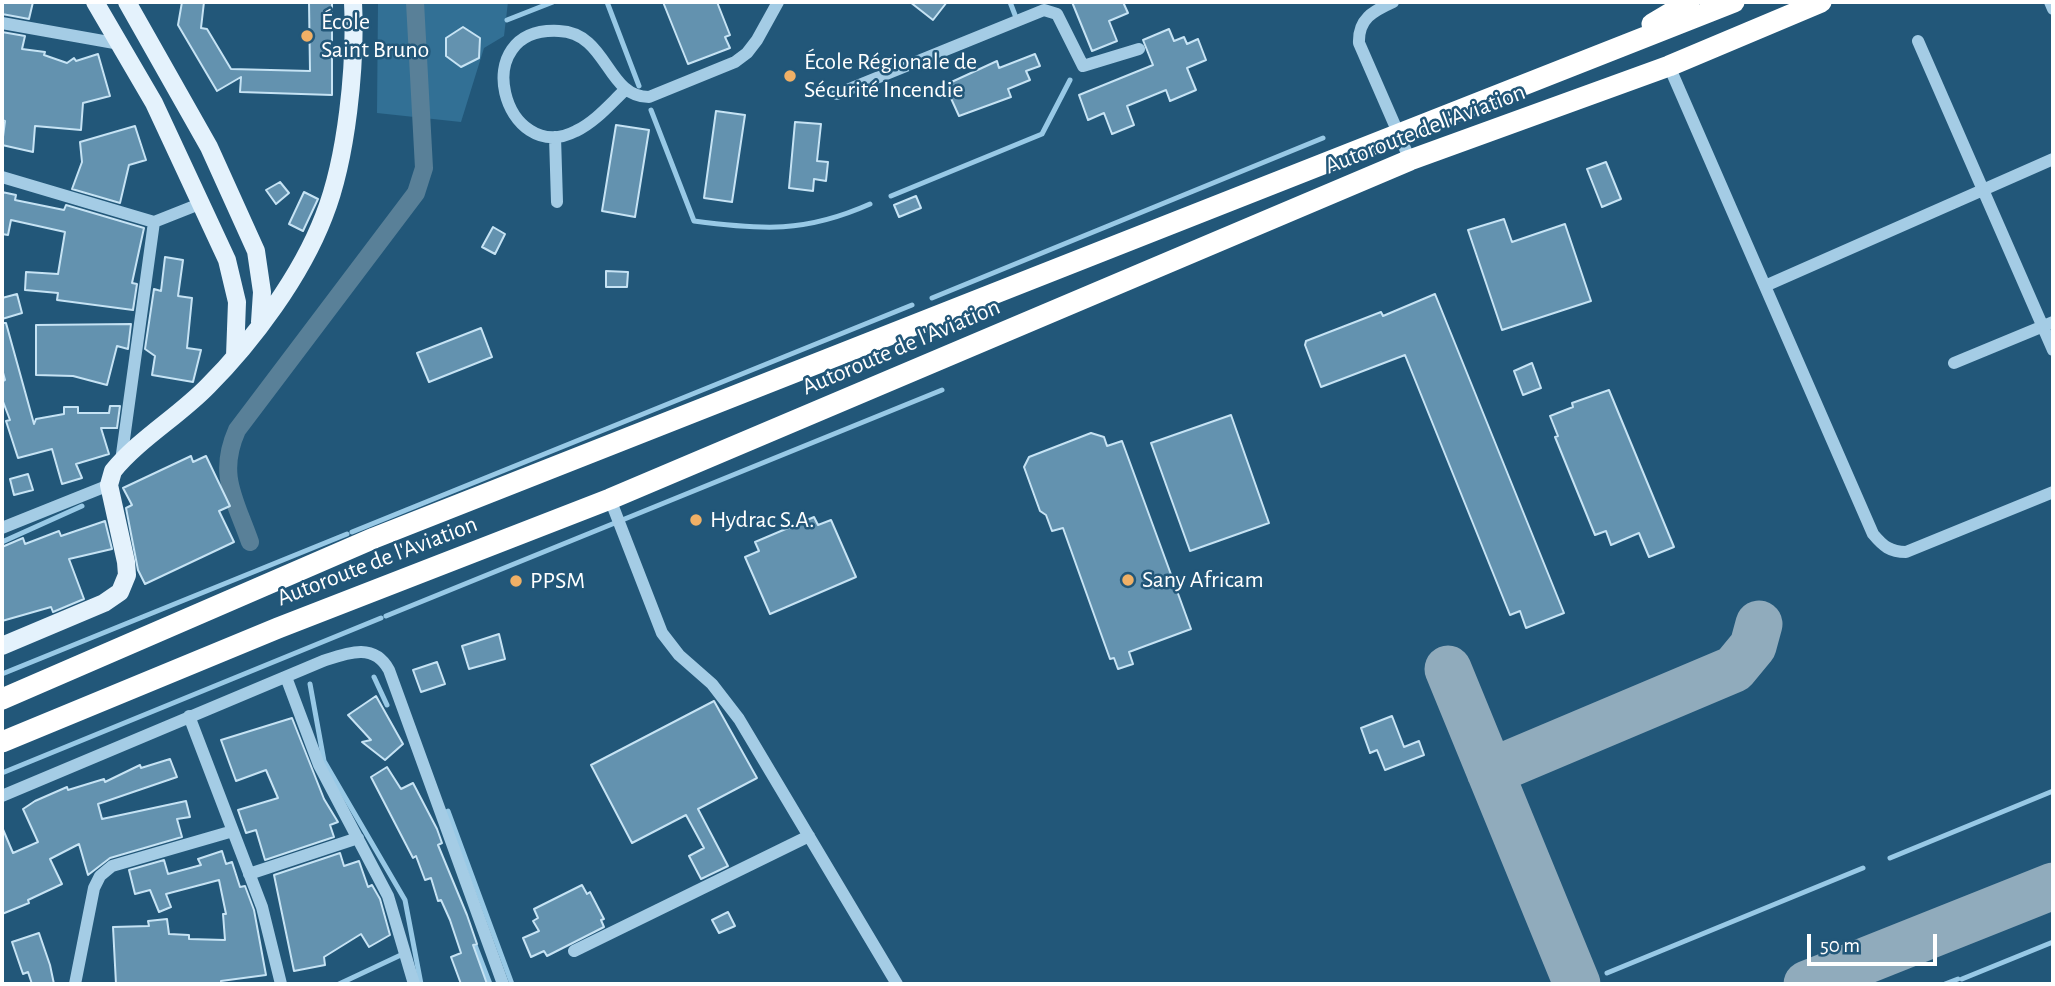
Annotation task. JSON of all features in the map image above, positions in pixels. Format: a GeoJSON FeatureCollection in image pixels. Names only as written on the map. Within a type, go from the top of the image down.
{"type":"FeatureCollection","features":[{"type":"Feature","properties":{"kind":"highway"},"geometry":{"type":"LineString","coordinates":[[1608,52],[1689,2]]}},
{"type":"Feature","properties":{"kind":"highway","name":"Autoroute de l'Aviation"},"geometry":{"type":"LineString","coordinates":[[2,699],[374,538],[1734,2]]}},
{"type":"Feature","properties":{"kind":"highway","name":"Autoroute de l'Aviation"},"geometry":{"type":"LineString","coordinates":[[2,742],[278,628],[610,499],[1410,160],[1669,66],[1821,2]]}},
{"type":"Feature","properties":{"kind":"main road"},"geometry":{"type":"LineString","coordinates":[[95,2],[153,103],[202,203],[234,281],[237,322],[235,356]]}},
{"type":"Feature","properties":{"kind":"main road"},"geometry":{"type":"LineString","coordinates":[[127,2],[209,147],[256,251],[262,292],[260,326]]}},
{"type":"Feature","properties":{"kind":"main road"},"geometry":{"type":"LineString","coordinates":[[2,646],[104,603],[120,592],[127,575],[126,562],[109,485],[121,461],[178,415],[235,356],[260,326],[304,256],[324,217],[336,179],[354,35],[353,2]]}},
{"type":"Feature","properties":{"kind":"street"},"geometry":{"type":"LineString","coordinates":[[625,90],[575,132],[555,136],[525,127],[511,111],[503,95],[501,79],[505,62],[527,37],[560,31],[574,34],[601,54],[625,90],[638,97],[649,97],[735,62],[747,53],[757,40],[778,2]]}},
{"type":"Feature","properties":{"kind":"street"},"geometry":{"type":"LineString","coordinates":[[1393,2],[1365,18],[1358,32],[1359,43],[1410,160]]}},
{"type":"Feature","properties":{"kind":"street"},"geometry":{"type":"LineString","coordinates":[[2050,2],[2053,9]]}},
{"type":"Feature","properties":{"kind":"street"},"geometry":{"type":"LineString","coordinates":[[836,94],[1044,10],[1057,14],[1083,66],[1139,49]]}},
{"type":"Feature","properties":{"kind":"street"},"geometry":{"type":"LineString","coordinates":[[2,23],[120,44]]}},
{"type":"Feature","properties":{"kind":"street"},"geometry":{"type":"LineString","coordinates":[[1918,41],[1984,191],[2048,324],[2053,350]]}},
{"type":"Feature","properties":{"kind":"street"},"geometry":{"type":"LineString","coordinates":[[1669,66],[1873,534],[1882,545],[1893,552],[1906,552],[2053,492]]}},
{"type":"Feature","properties":{"kind":"street"},"geometry":{"type":"LineString","coordinates":[[555,136],[557,202]]}},
{"type":"Feature","properties":{"kind":"street"},"geometry":{"type":"LineString","coordinates":[[1765,286],[2053,159]]}},
{"type":"Feature","properties":{"kind":"street"},"geometry":{"type":"LineString","coordinates":[[2,177],[154,222],[202,203]]}},
{"type":"Feature","properties":{"kind":"street"},"geometry":{"type":"LineString","coordinates":[[121,461],[154,222]]}},
{"type":"Feature","properties":{"kind":"street"},"geometry":{"type":"LineString","coordinates":[[1954,363],[2048,324]]}},
{"type":"Feature","properties":{"kind":"street"},"geometry":{"type":"LineString","coordinates":[[2,528],[109,485]]}},
{"type":"Feature","properties":{"kind":"street"},"geometry":{"type":"LineString","coordinates":[[610,499],[662,633],[679,655],[712,684],[738,719],[897,984]]}},
{"type":"Feature","properties":{"kind":"street"},"geometry":{"type":"LineString","coordinates":[[2,796],[189,716],[349,652],[365,650],[385,662],[503,984]]}},
{"type":"Feature","properties":{"kind":"street"},"geometry":{"type":"LineString","coordinates":[[286,677],[319,765],[388,896],[414,984]]}},
{"type":"Feature","properties":{"kind":"street"},"geometry":{"type":"LineString","coordinates":[[189,716],[262,907],[281,984]]}},
{"type":"Feature","properties":{"kind":"street"},"geometry":{"type":"LineString","coordinates":[[75,984],[94,888],[100,876],[113,866],[233,831]]}},
{"type":"Feature","properties":{"kind":"street"},"geometry":{"type":"LineString","coordinates":[[574,951],[809,836]]}},
{"type":"Feature","properties":{"kind":"street"},"geometry":{"type":"LineString","coordinates":[[249,874],[358,838]]}},
{"type":"Feature","properties":{"kind":"shaded area"},"geometry":{"type":"Polygon","coordinates":[[[378,2],[508,2],[504,36],[484,48],[461,122],[377,113],[378,2]]]}},
{"type":"Feature","properties":{"kind":"building"},"geometry":{"type":"Polygon","coordinates":[[[2,2],[33,2],[29,19],[2,14],[2,2]]]}},
{"type":"Feature","properties":{"kind":"building"},"geometry":{"type":"Polygon","coordinates":[[[182,2],[204,2],[201,28],[207,29],[231,69],[310,71],[309,2],[332,2],[332,95],[240,92],[241,77],[217,91],[178,25],[182,2]]]}},
{"type":"Feature","properties":{"kind":"building"},"geometry":{"type":"Polygon","coordinates":[[[663,2],[717,2],[730,35],[725,37],[730,48],[688,64],[663,2]]]}},
{"type":"Feature","properties":{"kind":"building"},"geometry":{"type":"Polygon","coordinates":[[[910,2],[947,2],[933,20],[910,2]]]}},
{"type":"Feature","properties":{"kind":"building"},"geometry":{"type":"Polygon","coordinates":[[[1072,2],[1123,2],[1128,13],[1109,21],[1117,41],[1092,51],[1072,2]]]}},
{"type":"Feature","properties":{"kind":"building"},"geometry":{"type":"Polygon","coordinates":[[[463,27],[480,38],[479,58],[461,67],[446,56],[446,38],[463,27]]]}},
{"type":"Feature","properties":{"kind":"building"},"geometry":{"type":"Polygon","coordinates":[[[1169,29],[1174,41],[1184,37],[1187,44],[1198,39],[1206,60],[1187,68],[1196,90],[1170,101],[1166,90],[1127,106],[1134,125],[1112,134],[1104,113],[1088,120],[1079,95],[1153,65],[1143,40],[1169,29]]]}},
{"type":"Feature","properties":{"kind":"building"},"geometry":{"type":"Polygon","coordinates":[[[2,32],[25,36],[22,49],[45,52],[44,55],[67,63],[74,58],[76,61],[98,54],[110,96],[83,103],[81,130],[35,126],[33,152],[2,145],[5,121],[2,120],[2,32]]]}},
{"type":"Feature","properties":{"kind":"building"},"geometry":{"type":"Polygon","coordinates":[[[1035,54],[1040,66],[1026,71],[1030,80],[1008,89],[1011,97],[959,116],[945,85],[997,61],[999,68],[1035,54]]]}},
{"type":"Feature","properties":{"kind":"building"},"geometry":{"type":"Polygon","coordinates":[[[716,111],[745,115],[732,202],[704,198],[716,111]]]}},
{"type":"Feature","properties":{"kind":"building"},"geometry":{"type":"Polygon","coordinates":[[[795,122],[821,124],[817,161],[828,162],[826,181],[814,179],[813,191],[789,188],[795,122]]]}},
{"type":"Feature","properties":{"kind":"building"},"geometry":{"type":"Polygon","coordinates":[[[616,125],[649,130],[635,217],[602,211],[616,125]]]}},
{"type":"Feature","properties":{"kind":"building"},"geometry":{"type":"Polygon","coordinates":[[[135,126],[146,160],[129,165],[120,203],[72,189],[82,162],[80,142],[135,126]]]}},
{"type":"Feature","properties":{"kind":"building"},"geometry":{"type":"Polygon","coordinates":[[[1606,162],[1621,199],[1602,207],[1587,169],[1606,162]]]}},
{"type":"Feature","properties":{"kind":"building"},"geometry":{"type":"Polygon","coordinates":[[[280,182],[289,193],[276,204],[266,190],[280,182]]]}},
{"type":"Feature","properties":{"kind":"building"},"geometry":{"type":"Polygon","coordinates":[[[2,192],[16,195],[15,200],[64,210],[66,205],[144,228],[132,283],[137,284],[133,310],[57,300],[58,293],[25,290],[26,272],[58,274],[65,232],[11,220],[8,235],[2,234],[2,192]]]}},
{"type":"Feature","properties":{"kind":"building"},"geometry":{"type":"Polygon","coordinates":[[[304,192],[318,199],[303,231],[289,224],[304,192]]]}},
{"type":"Feature","properties":{"kind":"building"},"geometry":{"type":"Polygon","coordinates":[[[916,196],[921,208],[899,217],[894,205],[916,196]]]}},
{"type":"Feature","properties":{"kind":"building"},"geometry":{"type":"Polygon","coordinates":[[[1504,219],[1512,242],[1565,224],[1591,301],[1502,330],[1468,230],[1504,219]]]}},
{"type":"Feature","properties":{"kind":"building"},"geometry":{"type":"Polygon","coordinates":[[[493,227],[505,234],[495,254],[482,247],[493,227]]]}},
{"type":"Feature","properties":{"kind":"building"},"geometry":{"type":"Polygon","coordinates":[[[165,257],[183,260],[178,296],[192,298],[187,348],[201,350],[193,382],[152,375],[155,356],[145,349],[154,289],[161,291],[165,257]]]}},
{"type":"Feature","properties":{"kind":"building"},"geometry":{"type":"Polygon","coordinates":[[[606,271],[628,272],[627,287],[606,287],[606,271]]]}},
{"type":"Feature","properties":{"kind":"building"},"geometry":{"type":"Polygon","coordinates":[[[17,294],[22,313],[2,319],[2,298],[17,294]]]}},
{"type":"Feature","properties":{"kind":"building"},"geometry":{"type":"Polygon","coordinates":[[[1435,294],[1564,613],[1526,628],[1520,611],[1510,615],[1405,355],[1321,387],[1305,345],[1306,341],[1381,312],[1383,316],[1435,294]]]}},
{"type":"Feature","properties":{"kind":"building"},"geometry":{"type":"Polygon","coordinates":[[[2,323],[6,323],[34,424],[36,419],[64,414],[64,407],[78,407],[78,413],[109,413],[110,406],[120,406],[117,428],[101,428],[109,454],[76,464],[82,478],[62,484],[52,449],[18,458],[6,421],[10,420],[2,399],[2,382],[5,380],[2,369],[2,323]]]}},
{"type":"Feature","properties":{"kind":"building"},"geometry":{"type":"Polygon","coordinates":[[[131,324],[128,349],[117,346],[107,385],[73,376],[36,375],[36,325],[131,324]]]}},
{"type":"Feature","properties":{"kind":"building"},"geometry":{"type":"Polygon","coordinates":[[[481,328],[492,357],[429,382],[417,353],[481,328]]]}},
{"type":"Feature","properties":{"kind":"building"},"geometry":{"type":"Polygon","coordinates":[[[1532,363],[1541,388],[1523,395],[1514,371],[1532,363]]]}},
{"type":"Feature","properties":{"kind":"building"},"geometry":{"type":"Polygon","coordinates":[[[1609,390],[1674,547],[1649,557],[1639,533],[1611,545],[1606,531],[1595,535],[1555,437],[1558,436],[1550,416],[1573,407],[1572,403],[1609,390]]]}},
{"type":"Feature","properties":{"kind":"building"},"geometry":{"type":"Polygon","coordinates":[[[1231,415],[1269,523],[1190,551],[1151,443],[1231,415]]]}},
{"type":"Feature","properties":{"kind":"building","name":"Sany Africam"},"geometry":{"type":"Polygon","coordinates":[[[1091,433],[1104,437],[1107,446],[1122,441],[1191,629],[1129,652],[1133,664],[1118,669],[1114,658],[1110,659],[1063,528],[1052,531],[1046,515],[1040,511],[1024,467],[1029,457],[1091,433]]]}},
{"type":"Feature","properties":{"kind":"building"},"geometry":{"type":"Polygon","coordinates":[[[191,456],[193,462],[206,456],[230,506],[219,511],[234,542],[145,584],[138,570],[126,508],[132,505],[123,488],[191,456]]]}},
{"type":"Feature","properties":{"kind":"building"},"geometry":{"type":"Polygon","coordinates":[[[28,474],[33,490],[14,495],[10,479],[28,474]]]}},
{"type":"Feature","properties":{"kind":"building"},"geometry":{"type":"Polygon","coordinates":[[[814,517],[818,525],[831,520],[856,577],[770,614],[745,557],[759,551],[755,542],[814,517]]]}},
{"type":"Feature","properties":{"kind":"building"},"geometry":{"type":"Polygon","coordinates":[[[105,521],[112,549],[69,559],[84,599],[53,612],[51,607],[2,621],[2,547],[23,538],[25,544],[59,531],[61,536],[105,521]]]}},
{"type":"Feature","properties":{"kind":"building"},"geometry":{"type":"Polygon","coordinates":[[[499,634],[505,659],[469,669],[462,646],[499,634]]]}},
{"type":"Feature","properties":{"kind":"building"},"geometry":{"type":"Polygon","coordinates":[[[437,662],[445,684],[421,692],[413,670],[437,662]]]}},
{"type":"Feature","properties":{"kind":"building"},"geometry":{"type":"Polygon","coordinates":[[[376,696],[403,744],[385,760],[362,742],[371,740],[348,715],[376,696]]]}},
{"type":"Feature","properties":{"kind":"building"},"geometry":{"type":"Polygon","coordinates":[[[714,701],[757,778],[698,809],[728,866],[701,879],[689,856],[704,848],[686,815],[632,843],[591,765],[714,701]]]}},
{"type":"Feature","properties":{"kind":"building"},"geometry":{"type":"Polygon","coordinates":[[[1392,716],[1404,747],[1419,741],[1424,755],[1385,770],[1377,750],[1370,753],[1361,728],[1392,716]]]}},
{"type":"Feature","properties":{"kind":"building"},"geometry":{"type":"Polygon","coordinates":[[[292,718],[324,799],[338,822],[330,825],[334,837],[265,860],[256,830],[246,833],[238,810],[278,798],[266,770],[236,781],[221,740],[292,718]]]}},
{"type":"Feature","properties":{"kind":"building"},"geometry":{"type":"Polygon","coordinates":[[[170,759],[177,777],[98,804],[102,819],[186,801],[190,817],[177,819],[182,837],[110,858],[88,875],[79,844],[50,859],[62,884],[28,900],[29,903],[2,914],[2,827],[13,853],[38,842],[23,809],[35,801],[67,787],[68,790],[104,779],[105,782],[140,765],[141,768],[170,759]]]}},
{"type":"Feature","properties":{"kind":"building"},"geometry":{"type":"Polygon","coordinates":[[[387,767],[401,789],[413,783],[437,829],[442,843],[438,845],[467,915],[477,944],[473,945],[487,984],[461,984],[451,957],[461,953],[450,920],[441,900],[438,901],[431,878],[425,880],[416,856],[413,858],[371,777],[387,767]]]}},
{"type":"Feature","properties":{"kind":"building"},"geometry":{"type":"Polygon","coordinates":[[[222,851],[226,864],[232,862],[240,887],[245,886],[254,910],[266,975],[221,981],[221,984],[116,984],[113,927],[149,926],[148,921],[167,919],[169,934],[189,935],[189,939],[225,940],[223,914],[226,914],[219,880],[166,894],[171,907],[159,912],[150,890],[135,894],[129,870],[164,860],[168,874],[201,865],[198,859],[222,851]]]}},
{"type":"Feature","properties":{"kind":"building"},"geometry":{"type":"Polygon","coordinates":[[[340,853],[344,866],[359,861],[368,887],[372,885],[380,899],[390,935],[369,947],[361,934],[324,957],[325,965],[294,971],[274,875],[340,853]]]}},
{"type":"Feature","properties":{"kind":"building"},"geometry":{"type":"Polygon","coordinates":[[[582,885],[587,894],[590,892],[604,919],[601,920],[604,927],[547,956],[544,951],[531,957],[523,938],[539,931],[533,921],[538,918],[534,909],[582,885]]]}},
{"type":"Feature","properties":{"kind":"building"},"geometry":{"type":"Polygon","coordinates":[[[728,912],[735,926],[719,933],[712,920],[728,912]]]}},
{"type":"Feature","properties":{"kind":"building"},"geometry":{"type":"Polygon","coordinates":[[[39,933],[54,984],[32,984],[28,972],[23,974],[12,942],[39,933]]]}},
{"type":"Feature","properties":{"kind":"waterway"},"geometry":{"type":"LineString","coordinates":[[250,542],[234,500],[228,474],[228,460],[237,430],[416,193],[424,168],[415,2]]}},
{"type":"Feature","properties":{"kind":"waterway"},"geometry":{"type":"LineString","coordinates":[[507,20],[553,2]]}},
{"type":"Feature","properties":{"kind":"waterway"},"geometry":{"type":"LineString","coordinates":[[607,2],[639,86]]}},
{"type":"Feature","properties":{"kind":"waterway"},"geometry":{"type":"LineString","coordinates":[[1010,2],[1015,15]]}},
{"type":"Feature","properties":{"kind":"waterway"},"geometry":{"type":"LineString","coordinates":[[891,196],[1042,134],[1070,80]]}},
{"type":"Feature","properties":{"kind":"waterway"},"geometry":{"type":"LineString","coordinates":[[651,110],[694,221],[783,227],[825,220],[870,204]]}},
{"type":"Feature","properties":{"kind":"waterway"},"geometry":{"type":"LineString","coordinates":[[932,298],[1323,138]]}},
{"type":"Feature","properties":{"kind":"waterway"},"geometry":{"type":"LineString","coordinates":[[352,532],[912,305]]}},
{"type":"Feature","properties":{"kind":"waterway"},"geometry":{"type":"LineString","coordinates":[[386,616],[942,390]]}},
{"type":"Feature","properties":{"kind":"waterway"},"geometry":{"type":"LineString","coordinates":[[2,542],[82,506]]}},
{"type":"Feature","properties":{"kind":"waterway"},"geometry":{"type":"LineString","coordinates":[[2,674],[347,534]]}},
{"type":"Feature","properties":{"kind":"waterway"},"geometry":{"type":"LineString","coordinates":[[2,773],[381,618]]}},
{"type":"Feature","properties":{"kind":"waterway"},"geometry":{"type":"LineString","coordinates":[[374,677],[387,705]]}},
{"type":"Feature","properties":{"kind":"waterway"},"geometry":{"type":"LineString","coordinates":[[310,684],[324,761],[405,900],[421,984]]}},
{"type":"Feature","properties":{"kind":"waterway"},"geometry":{"type":"LineString","coordinates":[[1890,858],[2053,791]]}},
{"type":"Feature","properties":{"kind":"waterway"},"geometry":{"type":"LineString","coordinates":[[448,811],[512,984]]}},
{"type":"Feature","properties":{"kind":"waterway"},"geometry":{"type":"LineString","coordinates":[[1607,973],[1863,868]]}},
{"type":"Feature","properties":{"kind":"waterway"},"geometry":{"type":"LineString","coordinates":[[473,940],[490,984]]}},
{"type":"Feature","properties":{"kind":"waterway"},"geometry":{"type":"LineString","coordinates":[[1962,979],[2053,942]]}},
{"type":"Feature","properties":{"kind":"waterway"},"geometry":{"type":"LineString","coordinates":[[339,984],[403,954]]}},
{"type":"Feature","properties":{"kind":"waterway"},"geometry":{"type":"LineString","coordinates":[[1945,984],[1958,979]]}},
{"type":"Feature","properties":{"kind":"taxiway"},"geometry":{"type":"LineString","coordinates":[[1490,772],[1734,669],[1753,646],[1759,624]]}},
{"type":"Feature","properties":{"kind":"taxiway"},"geometry":{"type":"LineString","coordinates":[[1448,669],[1577,984]]}},
{"type":"Feature","properties":{"kind":"taxiway"},"geometry":{"type":"LineString","coordinates":[[1807,984],[2053,886]]}},
{"type":"Feature","properties":{"kind":"place","name":"École Saint Bruno"},"geometry":{"type":"Point","coordinates":[307,36]}},
{"type":"Feature","properties":{"kind":"place","name":"École Régionale de Sécurité Incendie"},"geometry":{"type":"Point","coordinates":[790,76]}},
{"type":"Feature","properties":{"kind":"place","name":"Hydrac S.A."},"geometry":{"type":"Point","coordinates":[696,520]}},
{"type":"Feature","properties":{"kind":"place","name":"Sany Africam"},"geometry":{"type":"Point","coordinates":[1128,580]}},
{"type":"Feature","properties":{"kind":"place","name":"PPSM"},"geometry":{"type":"Point","coordinates":[516,581]}}]}
